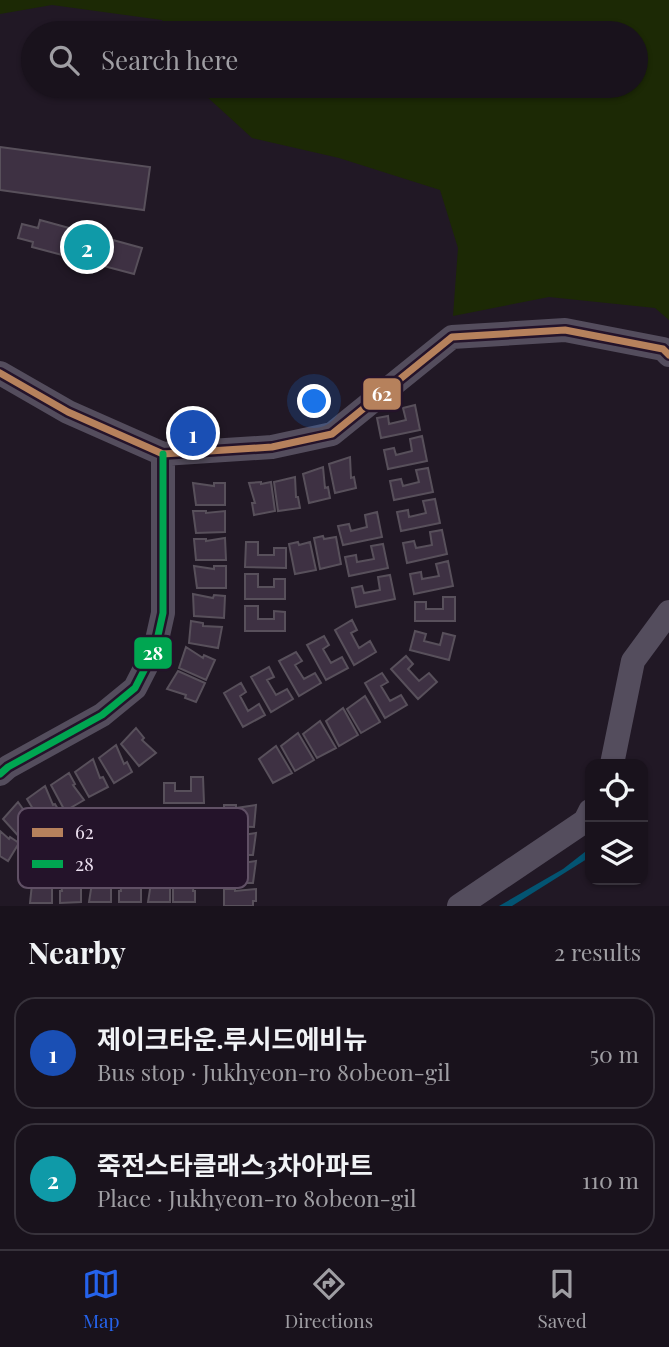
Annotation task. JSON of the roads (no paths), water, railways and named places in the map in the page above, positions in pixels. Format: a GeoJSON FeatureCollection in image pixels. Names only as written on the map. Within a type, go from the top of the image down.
{"type":"FeatureCollection","features":[{"type":"Feature","properties":{"kind":"street"},"geometry":{"type":"LineString","coordinates":[[0,373],[68,412],[163,454],[272,447],[332,433],[452,337],[565,330],[663,349],[669,355]]}},
{"type":"Feature","properties":{"kind":"street"},"geometry":{"type":"LineString","coordinates":[[0,774],[102,715],[135,688],[155,649],[163,613],[163,454]]}},
{"type":"Feature","properties":{"kind":"street"},"geometry":{"type":"LineString","coordinates":[[613,759],[633,661],[669,612]]}},
{"type":"Feature","properties":{"kind":"street"},"geometry":{"type":"LineString","coordinates":[[470,903],[585,821]]}},
{"type":"Feature","properties":{"kind":"water"},"geometry":{"type":"Polygon","coordinates":[[[585,852],[585,860],[512,906],[499,906],[563,869],[585,852]]]}},
{"type":"Feature","properties":{"kind":"place","name":"죽전스타클래스3차아파트"},"geometry":{"type":"Point","coordinates":[87,247]}},
{"type":"Feature","properties":{"kind":"place","name":"제이크타운.루시드에비뉴"},"geometry":{"type":"Point","coordinates":[193,433]}}]}
